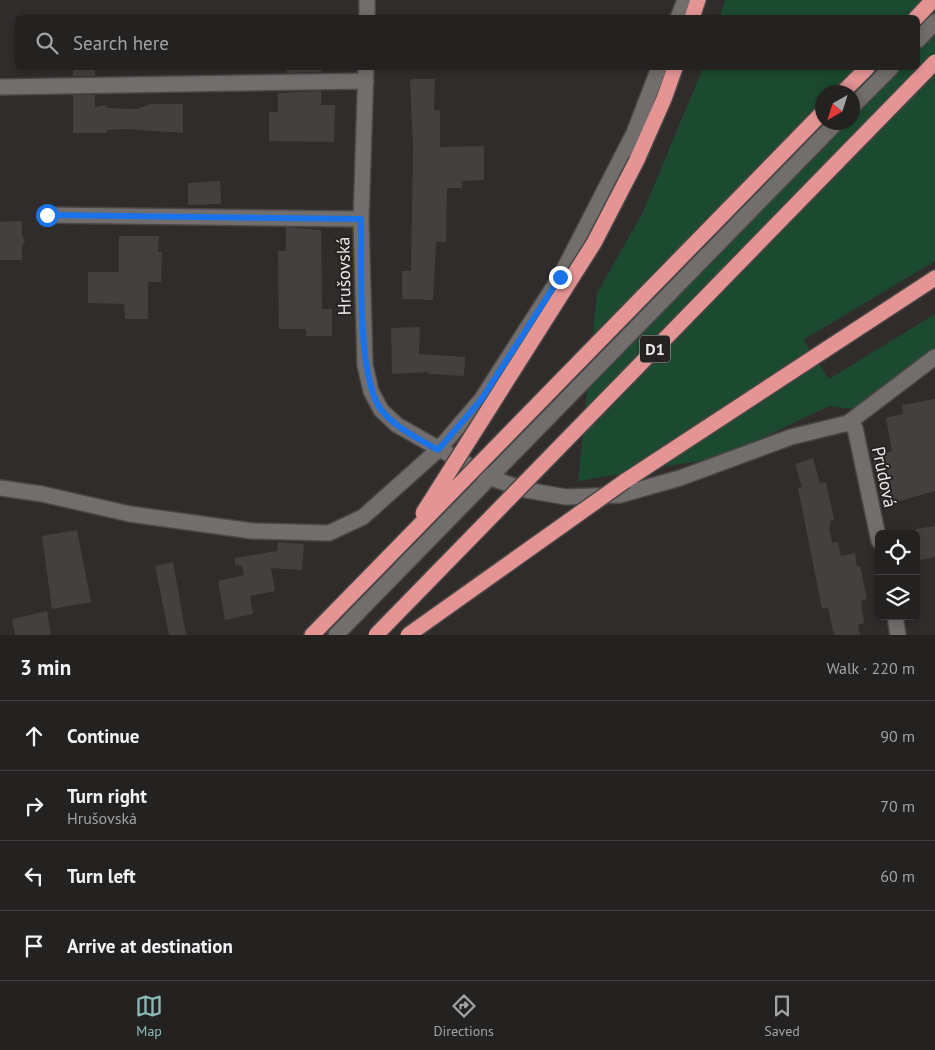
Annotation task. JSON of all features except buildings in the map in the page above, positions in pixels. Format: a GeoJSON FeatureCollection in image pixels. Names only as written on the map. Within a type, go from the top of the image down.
{"type":"FeatureCollection","features":[{"type":"Feature","properties":{"kind":"highway"},"geometry":{"type":"LineString","coordinates":[[693,15],[698,0]]}},
{"type":"Feature","properties":{"kind":"highway"},"geometry":{"type":"LineString","coordinates":[[919,15],[933,0]]}},
{"type":"Feature","properties":{"kind":"highway","name":"D1"},"geometry":{"type":"LineString","coordinates":[[376,635],[935,62]]}},
{"type":"Feature","properties":{"kind":"highway"},"geometry":{"type":"LineString","coordinates":[[406,540],[594,243],[637,160],[664,99],[674,70]]}},
{"type":"Feature","properties":{"kind":"highway"},"geometry":{"type":"LineString","coordinates":[[850,85],[865,70]]}},
{"type":"Feature","properties":{"kind":"highway","name":"D1"},"geometry":{"type":"LineString","coordinates":[[312,635],[815,120]]}},
{"type":"Feature","properties":{"kind":"highway"},"geometry":{"type":"LineString","coordinates":[[408,635],[625,481],[935,278]]}},
{"type":"Feature","properties":{"kind":"street"},"geometry":{"type":"LineString","coordinates":[[367,0],[367,15]]}},
{"type":"Feature","properties":{"kind":"street"},"geometry":{"type":"LineString","coordinates":[[679,15],[685,0]]}},
{"type":"Feature","properties":{"kind":"street"},"geometry":{"type":"LineString","coordinates":[[920,38],[935,22]]}},
{"type":"Feature","properties":{"kind":"street"},"geometry":{"type":"LineString","coordinates":[[0,488],[42,494],[130,514],[252,531],[329,533],[363,517],[438,450],[481,400],[560,277],[634,133],[658,70]]}},
{"type":"Feature","properties":{"kind":"street"},"geometry":{"type":"LineString","coordinates":[[860,99],[888,70]]}},
{"type":"Feature","properties":{"kind":"street"},"geometry":{"type":"LineString","coordinates":[[0,87],[366,74]]}},
{"type":"Feature","properties":{"kind":"street","name":"Hrušovská"},"geometry":{"type":"LineString","coordinates":[[366,74],[361,219],[365,365],[371,391],[381,410],[397,426],[491,478],[526,490],[566,497],[620,495],[680,478],[791,437],[848,422]]}},
{"type":"Feature","properties":{"kind":"street"},"geometry":{"type":"LineString","coordinates":[[336,635],[829,130]]}},
{"type":"Feature","properties":{"kind":"street"},"geometry":{"type":"LineString","coordinates":[[47,215],[361,219]]}},
{"type":"Feature","properties":{"kind":"street"},"geometry":{"type":"LineString","coordinates":[[848,422],[935,357]]}},
{"type":"Feature","properties":{"kind":"street","name":"Prúdová"},"geometry":{"type":"LineString","coordinates":[[848,422],[855,428],[877,530]]}},
{"type":"Feature","properties":{"kind":"street"},"geometry":{"type":"LineString","coordinates":[[895,620],[898,635]]}},
{"type":"Feature","properties":{"kind":"green space"},"geometry":{"type":"Polygon","coordinates":[[[725,0],[935,0],[935,261],[803,340],[829,379],[935,314],[935,350],[854,409],[829,406],[723,457],[578,481],[597,293],[642,214],[702,70],[920,70],[920,15],[721,15],[725,0]]]}},
{"type":"Feature","properties":{"kind":"route"},"geometry":{"type":"LineString","coordinates":[[47,215],[361,219],[365,365],[371,391],[381,410],[397,426],[438,450],[481,400],[560,277]]}}]}
